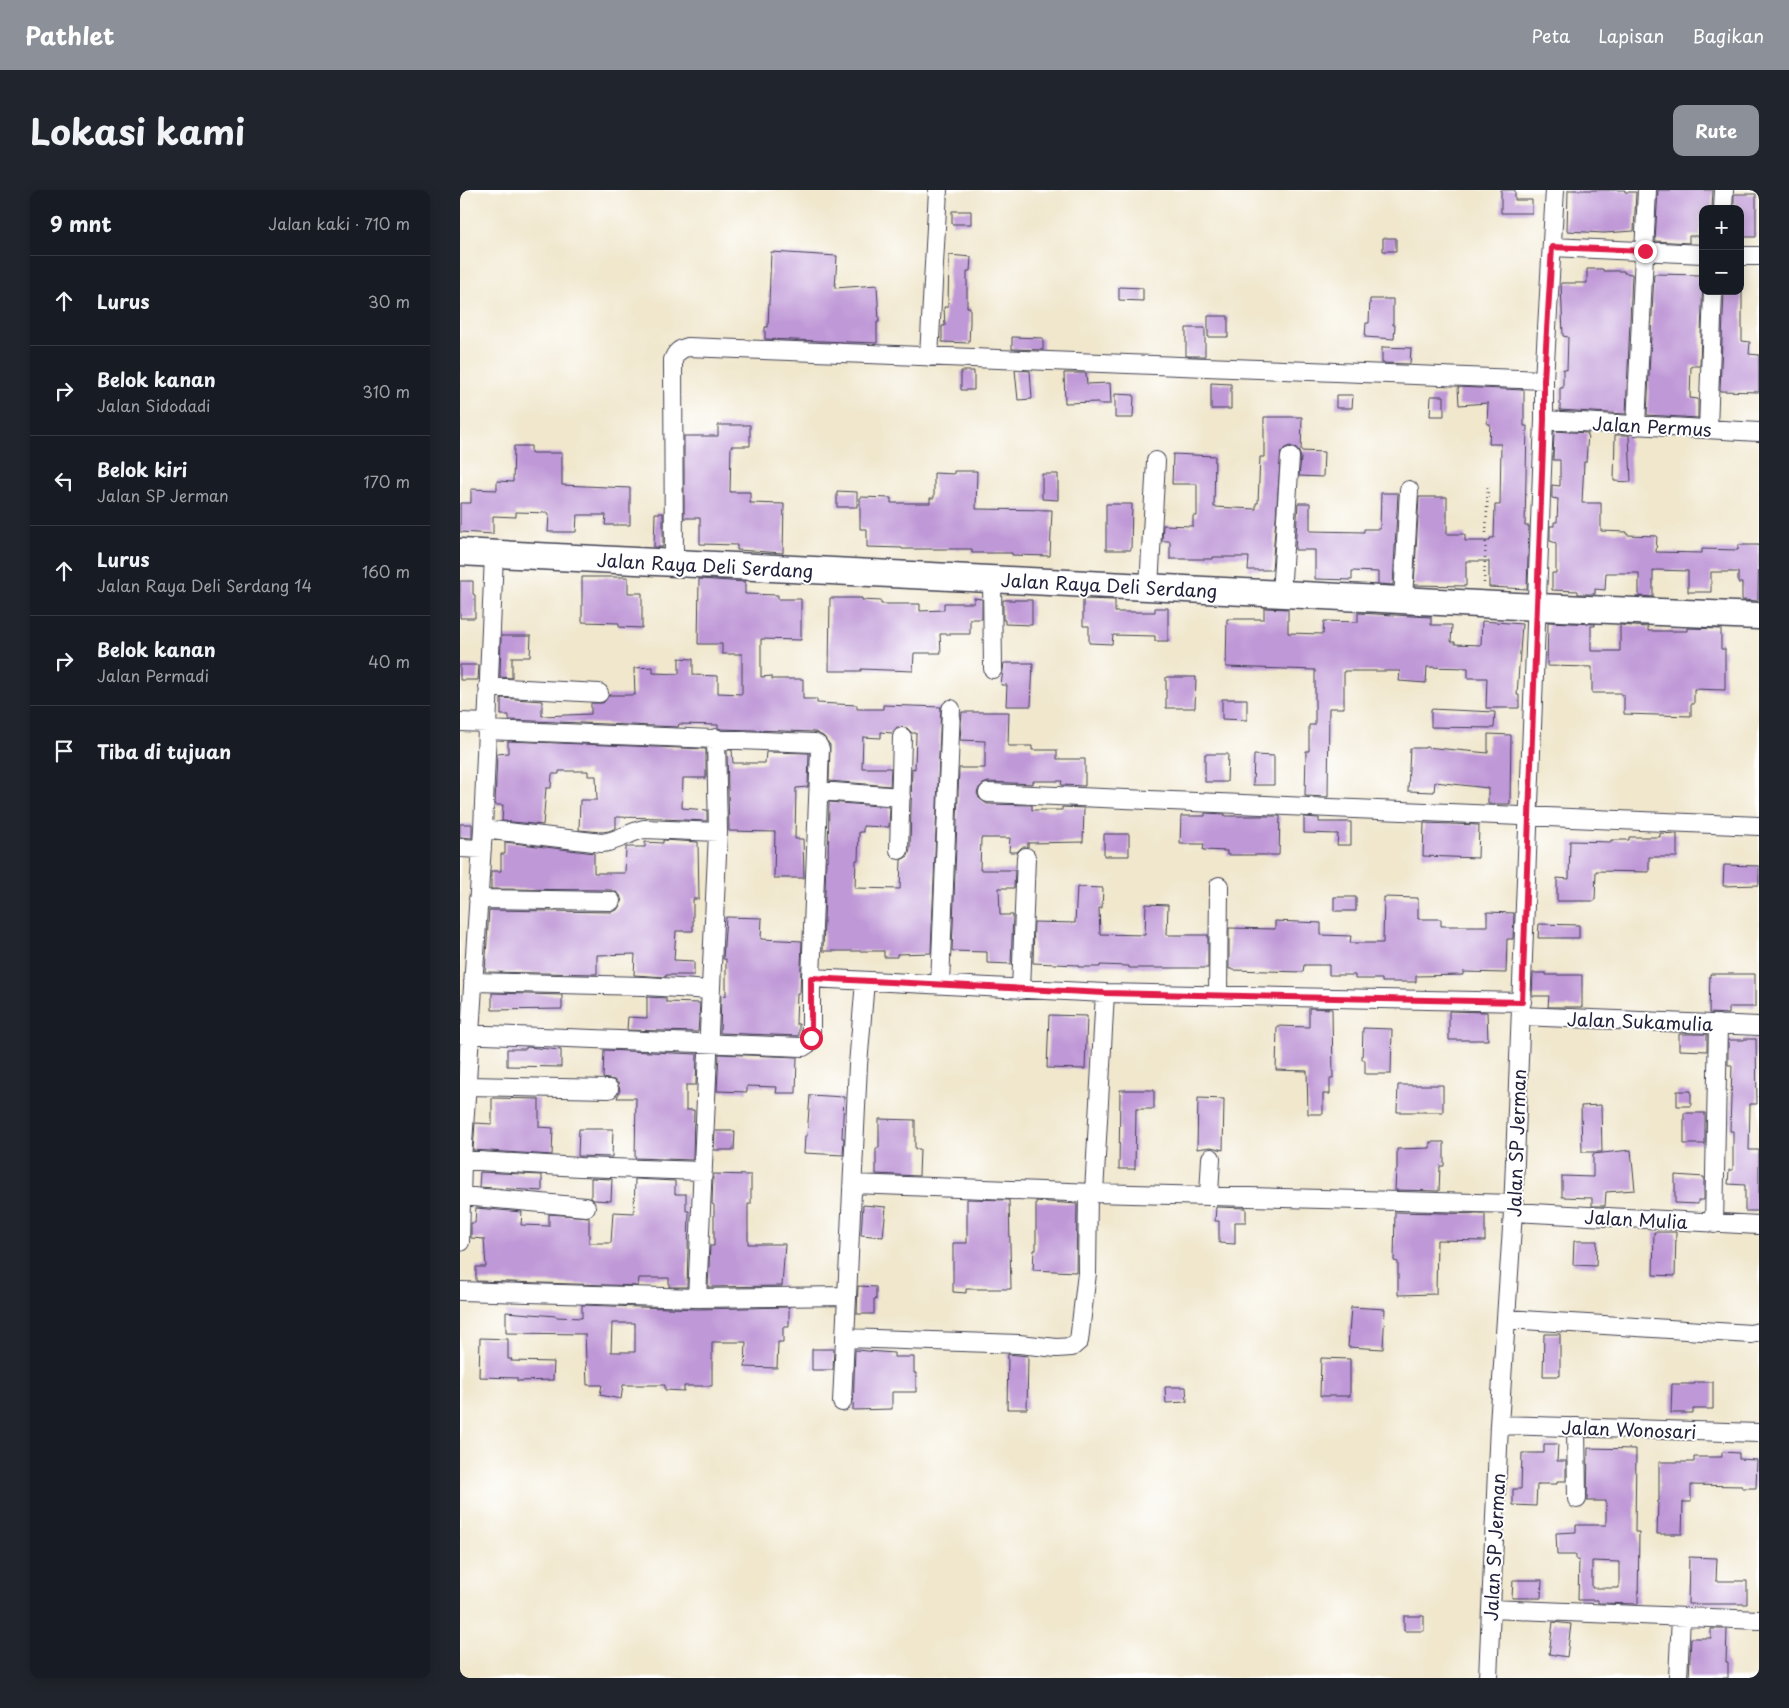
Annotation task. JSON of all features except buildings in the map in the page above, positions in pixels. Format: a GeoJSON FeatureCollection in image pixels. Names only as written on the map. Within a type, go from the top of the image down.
{"type":"FeatureCollection","features":[{"type":"Feature","properties":{"kind":"main road","name":"Jalan Raya Deli Serdang"},"geometry":{"type":"LineString","coordinates":[[460,552],[1536,607],[1759,616]]}},
{"type":"Feature","properties":{"kind":"street"},"geometry":{"type":"LineString","coordinates":[[929,357],[938,190]]}},
{"type":"Feature","properties":{"kind":"street","name":"Jalan SP Jerman"},"geometry":{"type":"LineString","coordinates":[[1488,1678],[1499,1425],[1514,1208],[1544,380],[1555,190]]}},
{"type":"Feature","properties":{"kind":"street"},"geometry":{"type":"LineString","coordinates":[[1636,426],[1648,190]]}},
{"type":"Feature","properties":{"kind":"street"},"geometry":{"type":"LineString","coordinates":[[1723,205],[1724,190]]}},
{"type":"Feature","properties":{"kind":"street"},"geometry":{"type":"LineString","coordinates":[[1552,247],[1699,254]]}},
{"type":"Feature","properties":{"kind":"street"},"geometry":{"type":"LineString","coordinates":[[1744,256],[1759,256]]}},
{"type":"Feature","properties":{"kind":"street"},"geometry":{"type":"LineString","coordinates":[[1708,429],[1713,295]]}},
{"type":"Feature","properties":{"kind":"street"},"geometry":{"type":"LineString","coordinates":[[674,563],[673,360],[680,349],[1544,380]]}},
{"type":"Feature","properties":{"kind":"street","name":"Jalan Permus"},"geometry":{"type":"LineString","coordinates":[[1544,420],[1759,432]]}},
{"type":"Feature","properties":{"kind":"street"},"geometry":{"type":"LineString","coordinates":[[1281,594],[1290,457]]}},
{"type":"Feature","properties":{"kind":"street"},"geometry":{"type":"LineString","coordinates":[[1149,587],[1156,461]]}},
{"type":"Feature","properties":{"kind":"street"},"geometry":{"type":"LineString","coordinates":[[1403,600],[1410,490]]}},
{"type":"Feature","properties":{"kind":"street"},"geometry":{"type":"LineString","coordinates":[[460,1242],[462,1160],[468,1086],[465,1034],[473,982],[468,937],[478,900],[482,849],[494,554]]}},
{"type":"Feature","properties":{"kind":"street"},"geometry":{"type":"LineString","coordinates":[[992,579],[993,669]]}},
{"type":"Feature","properties":{"kind":"street"},"geometry":{"type":"LineString","coordinates":[[488,687],[599,693]]}},
{"type":"Feature","properties":{"kind":"street"},"geometry":{"type":"LineString","coordinates":[[940,985],[951,709]]}},
{"type":"Feature","properties":{"kind":"street"},"geometry":{"type":"LineString","coordinates":[[460,722],[487,727],[814,743],[820,749],[811,978],[811,1038],[809,1043],[803,1047],[465,1034]]}},
{"type":"Feature","properties":{"kind":"street"},"geometry":{"type":"LineString","coordinates":[[899,850],[902,737]]}},
{"type":"Feature","properties":{"kind":"street"},"geometry":{"type":"LineString","coordinates":[[697,1298],[718,832],[716,738]]}},
{"type":"Feature","properties":{"kind":"street"},"geometry":{"type":"LineString","coordinates":[[819,791],[901,796]]}},
{"type":"Feature","properties":{"kind":"street"},"geometry":{"type":"LineString","coordinates":[[988,793],[1276,804],[1529,818],[1759,826]]}},
{"type":"Feature","properties":{"kind":"street"},"geometry":{"type":"LineString","coordinates":[[483,829],[602,843],[633,831],[644,829],[718,832]]}},
{"type":"Feature","properties":{"kind":"street"},"geometry":{"type":"LineString","coordinates":[[460,848],[482,849]]}},
{"type":"Feature","properties":{"kind":"street"},"geometry":{"type":"LineString","coordinates":[[1021,990],[1026,858]]}},
{"type":"Feature","properties":{"kind":"street"},"geometry":{"type":"LineString","coordinates":[[1218,996],[1219,886]]}},
{"type":"Feature","properties":{"kind":"street"},"geometry":{"type":"LineString","coordinates":[[478,900],[611,901]]}},
{"type":"Feature","properties":{"kind":"street","name":"Jalan Sukamulia"},"geometry":{"type":"LineString","coordinates":[[811,978],[1021,990],[1522,1009],[1759,1026]]}},
{"type":"Feature","properties":{"kind":"street"},"geometry":{"type":"LineString","coordinates":[[842,1402],[858,1065],[865,981]]}},
{"type":"Feature","properties":{"kind":"street"},"geometry":{"type":"LineString","coordinates":[[473,982],[645,986],[711,990]]}},
{"type":"Feature","properties":{"kind":"street"},"geometry":{"type":"LineString","coordinates":[[846,1338],[1019,1344],[1057,1348],[1072,1347],[1079,1341],[1087,1274],[1105,993]]}},
{"type":"Feature","properties":{"kind":"street"},"geometry":{"type":"LineString","coordinates":[[1714,1224],[1718,1024]]}},
{"type":"Feature","properties":{"kind":"street"},"geometry":{"type":"LineString","coordinates":[[468,1086],[609,1089]]}},
{"type":"Feature","properties":{"kind":"street"},"geometry":{"type":"LineString","coordinates":[[1209,1195],[1211,1158]]}},
{"type":"Feature","properties":{"kind":"street"},"geometry":{"type":"LineString","coordinates":[[462,1160],[580,1167],[703,1171]]}},
{"type":"Feature","properties":{"kind":"street","name":"Jalan Mulia"},"geometry":{"type":"LineString","coordinates":[[853,1184],[1091,1193],[1209,1195],[1514,1208],[1714,1224],[1759,1225]]}},
{"type":"Feature","properties":{"kind":"street"},"geometry":{"type":"LineString","coordinates":[[461,1190],[586,1207]]}},
{"type":"Feature","properties":{"kind":"street"},"geometry":{"type":"LineString","coordinates":[[460,1291],[697,1298],[847,1296]]}},
{"type":"Feature","properties":{"kind":"street"},"geometry":{"type":"LineString","coordinates":[[1506,1319],[1751,1334],[1759,1332]]}},
{"type":"Feature","properties":{"kind":"street","name":"Jalan Wonosari"},"geometry":{"type":"LineString","coordinates":[[1499,1425],[1759,1433]]}},
{"type":"Feature","properties":{"kind":"street"},"geometry":{"type":"LineString","coordinates":[[1576,1427],[1577,1499]]}},
{"type":"Feature","properties":{"kind":"street"},"geometry":{"type":"LineString","coordinates":[[1491,1609],[1759,1620]]}},
{"type":"Feature","properties":{"kind":"street"},"geometry":{"type":"LineString","coordinates":[[1678,1678],[1681,1617]]}},
{"type":"Feature","properties":{"kind":"path"},"geometry":{"type":"LineString","coordinates":[[1483,604],[1488,485]]}},
{"type":"Feature","properties":{"kind":"route"},"geometry":{"type":"LineString","coordinates":[[811,1038],[811,978],[1105,993],[1522,1002],[1544,380],[1552,247],[1645,251]]}}]}
